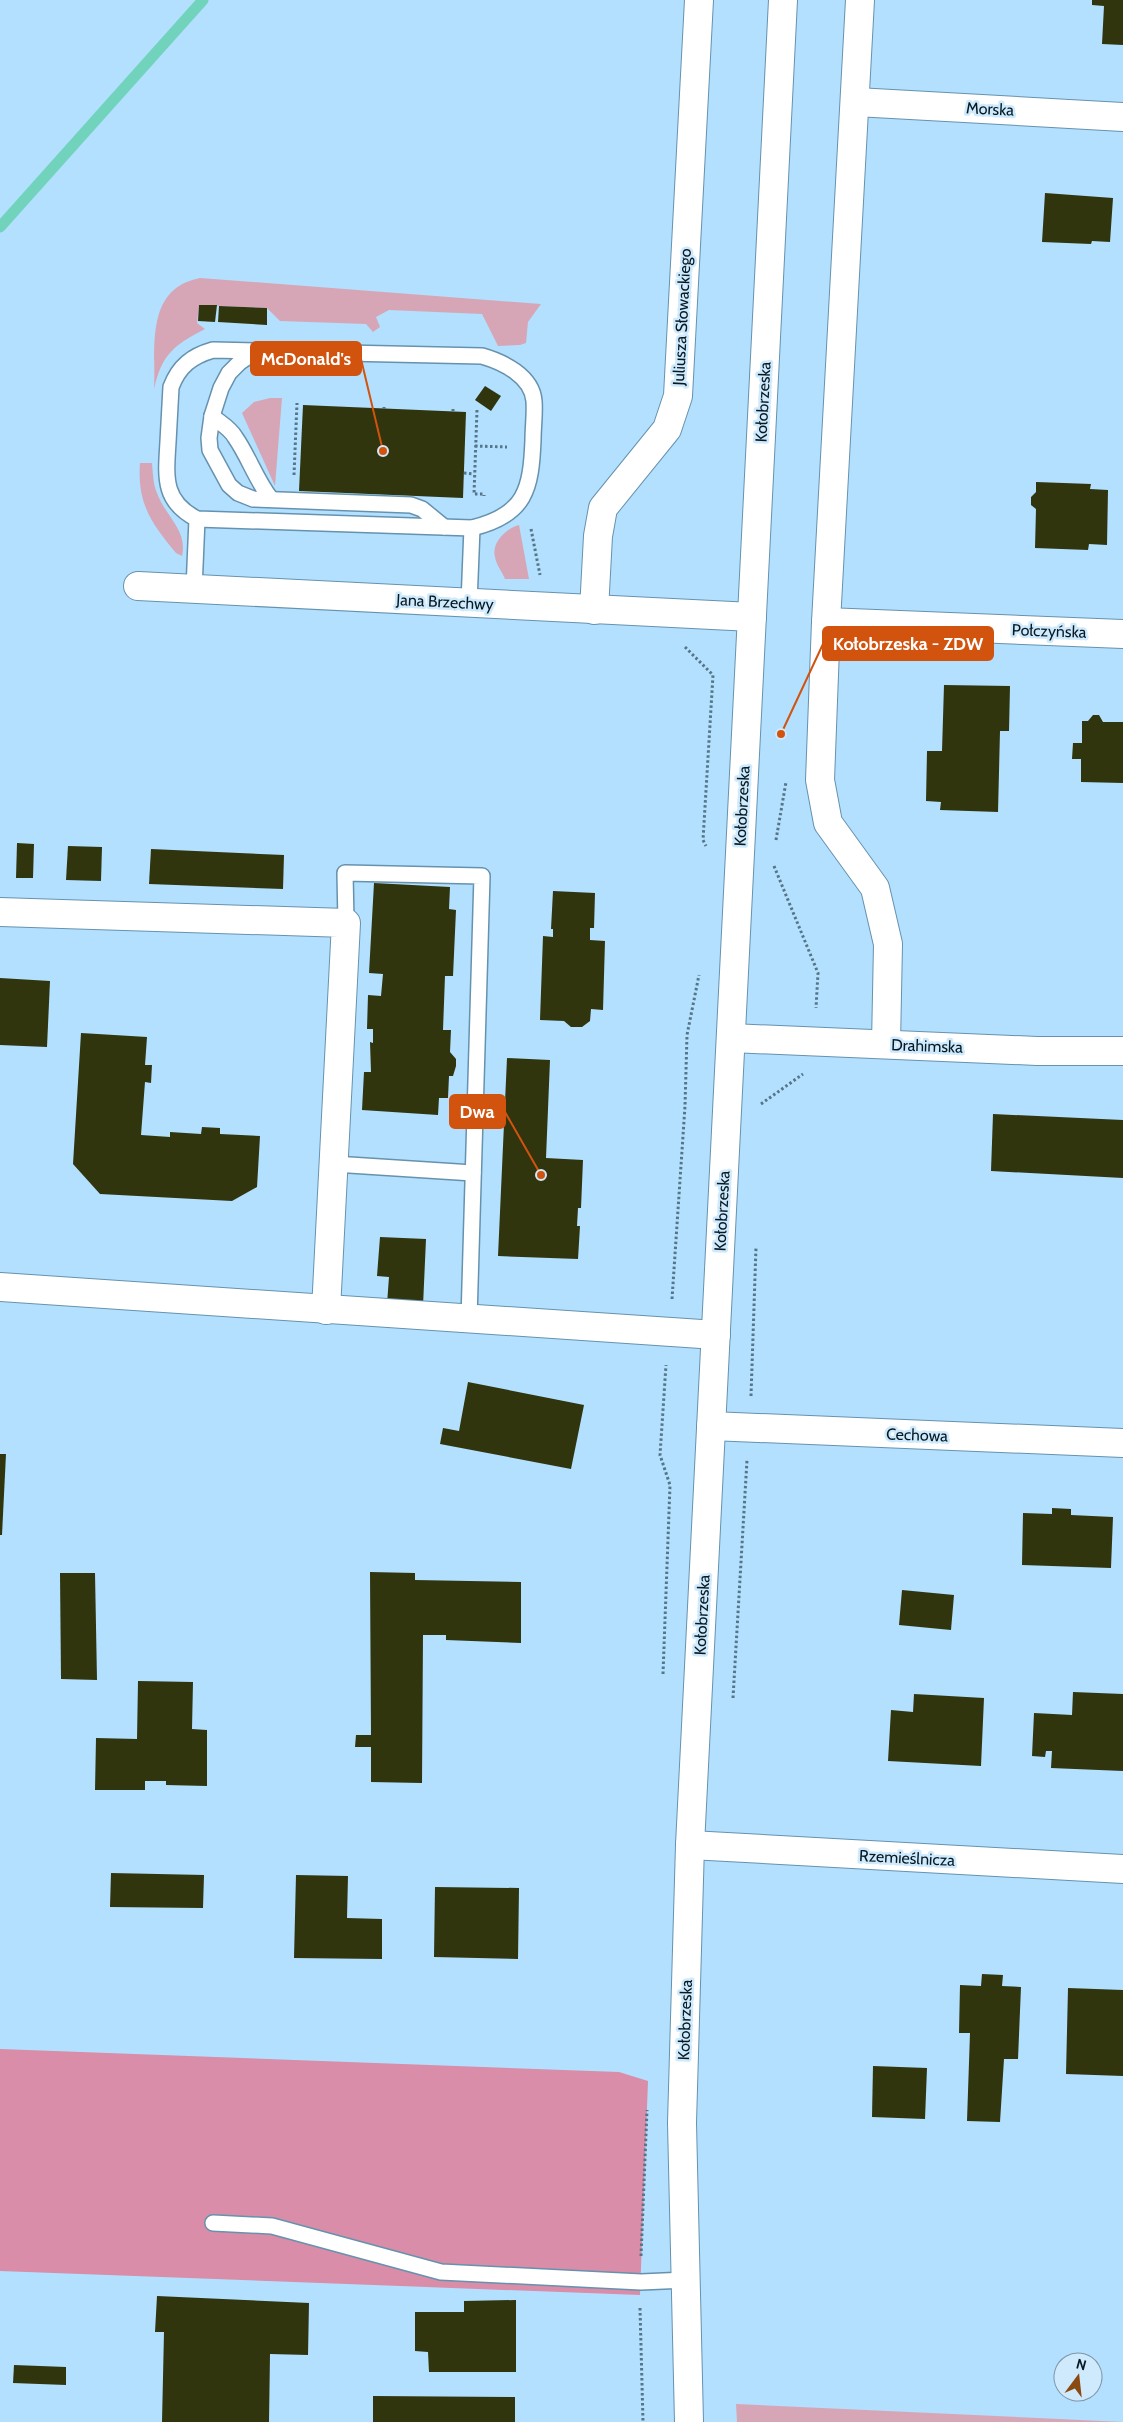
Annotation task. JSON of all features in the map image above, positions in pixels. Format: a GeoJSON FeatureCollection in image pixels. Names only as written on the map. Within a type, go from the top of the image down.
{"type":"FeatureCollection","features":[{"type":"Feature","properties":{"kind":"street","name":"Juliusza Słowackiego"},"geometry":{"type":"LineString","coordinates":[[594,610],[598,536],[603,508],[667,429],[678,396],[699,0]]}},
{"type":"Feature","properties":{"kind":"street","name":"Kołobrzeska"},"geometry":{"type":"LineString","coordinates":[[689,2422],[682,2123],[690,1846],[783,0]]}},
{"type":"Feature","properties":{"kind":"street"},"geometry":{"type":"LineString","coordinates":[[860,0],[856,102],[826,622],[820,780],[828,823],[875,888],[888,944],[886,1044]]}},
{"type":"Feature","properties":{"kind":"street","name":"Morska"},"geometry":{"type":"LineString","coordinates":[[856,102],[1123,117]]}},
{"type":"Feature","properties":{"kind":"street","name":"Jana Brzechwy"},"geometry":{"type":"LineString","coordinates":[[138,586],[752,617]]}},
{"type":"Feature","properties":{"kind":"street","name":"Połczyńska"},"geometry":{"type":"LineString","coordinates":[[826,622],[1123,634]]}},
{"type":"Feature","properties":{"kind":"street"},"geometry":{"type":"LineString","coordinates":[[0,912],[346,923],[326,1310]]}},
{"type":"Feature","properties":{"kind":"street","name":"Drahimska"},"geometry":{"type":"LineString","coordinates":[[731,1038],[1037,1051],[1123,1051]]}},
{"type":"Feature","properties":{"kind":"street"},"geometry":{"type":"LineString","coordinates":[[0,1287],[716,1335]]}},
{"type":"Feature","properties":{"kind":"street","name":"Cechowa"},"geometry":{"type":"LineString","coordinates":[[711,1426],[1123,1443]]}},
{"type":"Feature","properties":{"kind":"street","name":"Rzemieślnicza"},"geometry":{"type":"LineString","coordinates":[[690,1846],[1123,1869]]}},
{"type":"Feature","properties":{"kind":"lane"},"geometry":{"type":"LineString","coordinates":[[213,350],[482,356],[507,365],[521,376],[534,399],[531,477],[523,497],[508,513],[490,524],[472,528],[197,519],[180,507],[174,499],[166,478],[171,387],[181,368],[189,360],[201,353],[213,350]]}},
{"type":"Feature","properties":{"kind":"lane"},"geometry":{"type":"LineString","coordinates":[[255,352],[240,362],[229,374],[221,388],[212,416],[209,438],[210,450],[229,485],[238,493],[253,498],[411,505],[422,508],[444,527]]}},
{"type":"Feature","properties":{"kind":"lane"},"geometry":{"type":"LineString","coordinates":[[212,416],[236,437],[258,481],[271,499]]}},
{"type":"Feature","properties":{"kind":"lane"},"geometry":{"type":"LineString","coordinates":[[194,589],[197,519]]}},
{"type":"Feature","properties":{"kind":"lane"},"geometry":{"type":"LineString","coordinates":[[469,603],[472,528]]}},
{"type":"Feature","properties":{"kind":"lane"},"geometry":{"type":"LineString","coordinates":[[346,923],[345,873],[482,876],[469,1319]]}},
{"type":"Feature","properties":{"kind":"lane"},"geometry":{"type":"LineString","coordinates":[[334,1164],[474,1173]]}},
{"type":"Feature","properties":{"kind":"lane"},"geometry":{"type":"LineString","coordinates":[[214,2223],[272,2226],[441,2272],[640,2282],[686,2280]]}},
{"type":"Feature","properties":{"kind":"path"},"geometry":{"type":"LineString","coordinates":[[293,500],[297,403]]}},
{"type":"Feature","properties":{"kind":"path"},"geometry":{"type":"LineString","coordinates":[[476,410],[474,494],[484,494],[490,524]]}},
{"type":"Feature","properties":{"kind":"path"},"geometry":{"type":"LineString","coordinates":[[296,428],[302,428]]}},
{"type":"Feature","properties":{"kind":"path"},"geometry":{"type":"LineString","coordinates":[[475,446],[510,447]]}},
{"type":"Feature","properties":{"kind":"path"},"geometry":{"type":"LineString","coordinates":[[464,473],[474,474]]}},
{"type":"Feature","properties":{"kind":"path"},"geometry":{"type":"LineString","coordinates":[[523,497],[542,584],[540,607]]}},
{"type":"Feature","properties":{"kind":"path"},"geometry":{"type":"LineString","coordinates":[[681,643],[713,675],[703,840],[710,853]]}},
{"type":"Feature","properties":{"kind":"path"},"geometry":{"type":"LineString","coordinates":[[760,1105],[812,1068],[818,972],[772,862]]}},
{"type":"Feature","properties":{"kind":"path"},"geometry":{"type":"LineString","coordinates":[[670,1485],[660,1455],[685,1106]]}},
{"type":"Feature","properties":{"kind":"path"},"geometry":{"type":"LineString","coordinates":[[733,1699],[750,1428],[756,1242]]}},
{"type":"Feature","properties":{"kind":"shaded area"},"geometry":{"type":"Polygon","coordinates":[[[200,278],[541,304],[528,322],[526,343],[498,346],[482,314],[389,310],[376,317],[380,327],[373,332],[366,324],[280,321],[267,308],[199,305],[197,323],[205,329],[177,346],[165,359],[154,389],[155,338],[157,322],[162,307],[170,294],[182,284],[200,278]]]}},
{"type":"Feature","properties":{"kind":"shaded area"},"geometry":{"type":"Polygon","coordinates":[[[270,398],[282,398],[275,486],[242,413],[254,402],[270,398]]]}},
{"type":"Feature","properties":{"kind":"shaded area"},"geometry":{"type":"Polygon","coordinates":[[[140,463],[152,463],[157,493],[182,538],[182,556],[176,553],[159,532],[143,501],[140,463]]]}},
{"type":"Feature","properties":{"kind":"shaded area"},"geometry":{"type":"Polygon","coordinates":[[[519,525],[529,579],[505,579],[496,560],[495,546],[505,532],[519,525]]]}},
{"type":"Feature","properties":{"kind":"shaded area"},"geometry":{"type":"Polygon","coordinates":[[[0,2049],[619,2072],[648,2081],[640,2295],[0,2271],[0,2049]]]}},
{"type":"Feature","properties":{"kind":"shaded area"},"geometry":{"type":"Polygon","coordinates":[[[736,2404],[1123,2422],[737,2422],[736,2404]]]}},
{"type":"Feature","properties":{"kind":"building"},"geometry":{"type":"Polygon","coordinates":[[[1092,0],[1123,0],[1123,45],[1102,44],[1104,6],[1092,5],[1092,0]]]}},
{"type":"Feature","properties":{"kind":"building"},"geometry":{"type":"Polygon","coordinates":[[[1045,193],[1113,198],[1110,242],[1092,241],[1091,244],[1042,242],[1045,193]]]}},
{"type":"Feature","properties":{"kind":"building"},"geometry":{"type":"Polygon","coordinates":[[[199,305],[217,305],[215,322],[198,321],[199,305]]]}},
{"type":"Feature","properties":{"kind":"building"},"geometry":{"type":"Polygon","coordinates":[[[219,306],[267,308],[267,325],[218,322],[219,306]]]}},
{"type":"Feature","properties":{"kind":"building"},"geometry":{"type":"Polygon","coordinates":[[[485,386],[501,396],[491,411],[475,400],[485,386]]]}},
{"type":"Feature","properties":{"kind":"building"},"geometry":{"type":"Polygon","coordinates":[[[303,405],[466,412],[463,498],[299,491],[303,405]]]}},
{"type":"Feature","properties":{"kind":"building"},"geometry":{"type":"Polygon","coordinates":[[[1036,482],[1091,484],[1090,489],[1108,490],[1107,545],[1089,544],[1088,550],[1035,548],[1036,509],[1031,505],[1031,497],[1036,492],[1036,482]]]}},
{"type":"Feature","properties":{"kind":"building"},"geometry":{"type":"Polygon","coordinates":[[[944,685],[1010,686],[1009,731],[1000,731],[998,812],[940,810],[941,802],[926,801],[927,751],[942,751],[944,685]]]}},
{"type":"Feature","properties":{"kind":"building"},"geometry":{"type":"Polygon","coordinates":[[[1093,715],[1099,715],[1103,722],[1123,722],[1123,783],[1081,782],[1081,759],[1072,759],[1073,743],[1082,743],[1082,721],[1088,721],[1093,715]]]}},
{"type":"Feature","properties":{"kind":"building"},"geometry":{"type":"Polygon","coordinates":[[[17,843],[34,844],[33,878],[16,878],[17,843]]]}},
{"type":"Feature","properties":{"kind":"building"},"geometry":{"type":"Polygon","coordinates":[[[68,846],[102,847],[101,881],[66,880],[68,846]]]}},
{"type":"Feature","properties":{"kind":"building"},"geometry":{"type":"Polygon","coordinates":[[[151,849],[284,855],[283,889],[149,884],[151,849]]]}},
{"type":"Feature","properties":{"kind":"building"},"geometry":{"type":"Polygon","coordinates":[[[374,883],[450,887],[449,909],[456,910],[453,976],[445,976],[443,1030],[451,1030],[450,1052],[456,1059],[456,1066],[453,1076],[449,1076],[448,1098],[439,1098],[438,1115],[362,1110],[364,1072],[371,1072],[370,1042],[373,1043],[373,1029],[367,1029],[368,995],[381,996],[383,974],[369,973],[374,883]]]}},
{"type":"Feature","properties":{"kind":"building"},"geometry":{"type":"Polygon","coordinates":[[[553,891],[595,893],[594,928],[590,928],[590,940],[605,941],[603,1010],[591,1009],[590,1021],[582,1027],[571,1027],[564,1021],[540,1020],[543,936],[553,937],[553,929],[551,929],[553,891]]]}},
{"type":"Feature","properties":{"kind":"building"},"geometry":{"type":"Polygon","coordinates":[[[0,978],[50,981],[47,1047],[0,1045],[0,978]]]}},
{"type":"Feature","properties":{"kind":"building"},"geometry":{"type":"Polygon","coordinates":[[[81,1033],[147,1037],[145,1065],[152,1065],[151,1083],[145,1082],[141,1135],[170,1137],[170,1132],[201,1134],[202,1127],[220,1128],[220,1134],[260,1136],[257,1187],[232,1201],[100,1194],[73,1164],[81,1033]]]}},
{"type":"Feature","properties":{"kind":"building"},"geometry":{"type":"Polygon","coordinates":[[[507,1058],[550,1060],[546,1158],[583,1160],[581,1208],[578,1208],[577,1226],[580,1226],[578,1259],[498,1256],[507,1058]]]}},
{"type":"Feature","properties":{"kind":"building"},"geometry":{"type":"Polygon","coordinates":[[[993,1114],[1123,1120],[1123,1178],[991,1171],[993,1114]]]}},
{"type":"Feature","properties":{"kind":"building"},"geometry":{"type":"Polygon","coordinates":[[[380,1237],[426,1239],[423,1306],[387,1304],[389,1277],[377,1276],[380,1237]]]}},
{"type":"Feature","properties":{"kind":"building"},"geometry":{"type":"Polygon","coordinates":[[[468,1382],[584,1405],[571,1469],[440,1444],[443,1428],[459,1431],[468,1382]]]}},
{"type":"Feature","properties":{"kind":"building"},"geometry":{"type":"Polygon","coordinates":[[[0,1454],[6,1454],[2,1535],[0,1535],[0,1454]]]}},
{"type":"Feature","properties":{"kind":"building"},"geometry":{"type":"Polygon","coordinates":[[[1052,1508],[1071,1509],[1071,1515],[1113,1517],[1111,1568],[1022,1565],[1023,1513],[1052,1514],[1052,1508]]]}},
{"type":"Feature","properties":{"kind":"building"},"geometry":{"type":"Polygon","coordinates":[[[370,1572],[415,1573],[415,1580],[521,1582],[521,1643],[446,1640],[446,1635],[423,1635],[422,1783],[371,1782],[371,1747],[355,1747],[356,1735],[371,1735],[370,1572]]]}},
{"type":"Feature","properties":{"kind":"building"},"geometry":{"type":"Polygon","coordinates":[[[60,1573],[95,1573],[97,1680],[61,1679],[60,1573]]]}},
{"type":"Feature","properties":{"kind":"building"},"geometry":{"type":"Polygon","coordinates":[[[902,1590],[954,1595],[951,1630],[899,1625],[902,1590]]]}},
{"type":"Feature","properties":{"kind":"building"},"geometry":{"type":"Polygon","coordinates":[[[138,1681],[193,1682],[192,1729],[207,1730],[207,1786],[166,1785],[166,1781],[145,1781],[145,1790],[95,1790],[96,1738],[137,1739],[138,1681]]]}},
{"type":"Feature","properties":{"kind":"building"},"geometry":{"type":"Polygon","coordinates":[[[1073,1692],[1123,1694],[1123,1771],[1051,1768],[1052,1751],[1046,1751],[1045,1757],[1032,1756],[1034,1713],[1072,1715],[1073,1692]]]}},
{"type":"Feature","properties":{"kind":"building"},"geometry":{"type":"Polygon","coordinates":[[[914,1694],[984,1698],[981,1766],[888,1761],[891,1710],[913,1712],[914,1694]]]}},
{"type":"Feature","properties":{"kind":"building"},"geometry":{"type":"Polygon","coordinates":[[[111,1873],[204,1875],[203,1908],[110,1907],[111,1873]]]}},
{"type":"Feature","properties":{"kind":"building"},"geometry":{"type":"Polygon","coordinates":[[[296,1875],[348,1876],[347,1918],[382,1919],[382,1959],[294,1958],[296,1875]]]}},
{"type":"Feature","properties":{"kind":"building"},"geometry":{"type":"Polygon","coordinates":[[[435,1887],[519,1888],[518,1959],[434,1957],[435,1887]]]}},
{"type":"Feature","properties":{"kind":"building"},"geometry":{"type":"Polygon","coordinates":[[[982,1974],[1003,1975],[1002,1986],[1021,1987],[1018,2059],[1004,2059],[1000,2122],[967,2121],[970,2033],[959,2033],[960,1985],[981,1986],[982,1974]]]}},
{"type":"Feature","properties":{"kind":"building"},"geometry":{"type":"Polygon","coordinates":[[[1068,1988],[1123,1990],[1123,2076],[1066,2074],[1068,1988]]]}},
{"type":"Feature","properties":{"kind":"building"},"geometry":{"type":"Polygon","coordinates":[[[873,2066],[927,2068],[925,2119],[872,2117],[873,2066]]]}},
{"type":"Feature","properties":{"kind":"building"},"geometry":{"type":"Polygon","coordinates":[[[157,2296],[309,2303],[308,2355],[270,2354],[269,2422],[162,2422],[164,2332],[155,2332],[157,2296]]]}},
{"type":"Feature","properties":{"kind":"building"},"geometry":{"type":"Polygon","coordinates":[[[516,2300],[516,2372],[429,2372],[428,2352],[415,2351],[415,2312],[464,2312],[464,2301],[516,2300]]]}},
{"type":"Feature","properties":{"kind":"building"},"geometry":{"type":"Polygon","coordinates":[[[14,2365],[66,2367],[66,2385],[13,2383],[14,2365]]]}},
{"type":"Feature","properties":{"kind":"building"},"geometry":{"type":"Polygon","coordinates":[[[373,2396],[515,2397],[515,2422],[373,2422],[373,2396]]]}},
{"type":"Feature","properties":{"kind":"waterway"},"geometry":{"type":"LineString","coordinates":[[0,227],[203,0]]}},
{"type":"Feature","properties":{"kind":"place","name":"McDonald's"},"geometry":{"type":"Point","coordinates":[383,451]}},
{"type":"Feature","properties":{"kind":"place","name":"Kołobrzeska - ZDW"},"geometry":{"type":"Point","coordinates":[781,734]}},
{"type":"Feature","properties":{"kind":"place","name":"Dwa"},"geometry":{"type":"Point","coordinates":[541,1175]}}]}
